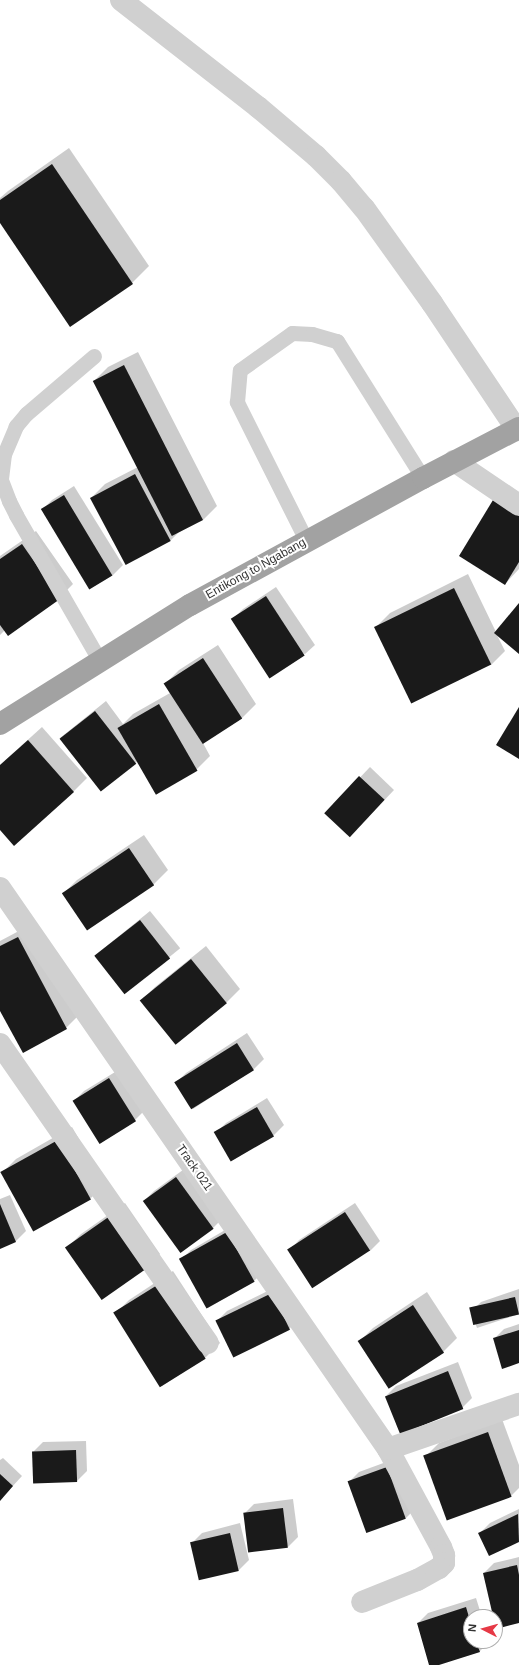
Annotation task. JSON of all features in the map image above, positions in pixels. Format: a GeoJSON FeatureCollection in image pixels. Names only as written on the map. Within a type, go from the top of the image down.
{"type":"FeatureCollection","features":[{"type":"Feature","properties":{"kind":"highway","name":"Entikong to Ngabang"},"geometry":{"type":"LineString","coordinates":[[0,724],[190,605],[422,478],[518,429]]}},
{"type":"Feature","properties":{"kind":"street"},"geometry":{"type":"LineString","coordinates":[[121,0],[258,107],[316,156],[341,181],[364,208],[428,297],[518,429]]}},
{"type":"Feature","properties":{"kind":"street"},"geometry":{"type":"LineString","coordinates":[[454,461],[519,505]]}},
{"type":"Feature","properties":{"kind":"street","name":"Track 021"},"geometry":{"type":"LineString","coordinates":[[0,888],[388,1449],[442,1551],[444,1563],[439,1568],[417,1580],[362,1602]]}},
{"type":"Feature","properties":{"kind":"street"},"geometry":{"type":"LineString","coordinates":[[0,1044],[208,1343]]}},
{"type":"Feature","properties":{"kind":"street"},"geometry":{"type":"LineString","coordinates":[[388,1449],[519,1404]]}},
{"type":"Feature","properties":{"kind":"lane"},"geometry":{"type":"LineString","coordinates":[[307,542],[237,402],[240,370],[292,333],[312,334],[337,341],[422,478]]}},
{"type":"Feature","properties":{"kind":"lane"},"geometry":{"type":"LineString","coordinates":[[94,356],[26,414],[16,426],[4,454],[1,480],[12,508],[100,661]]}},
{"type":"Feature","properties":{"kind":"building"},"geometry":{"type":"Polygon","coordinates":[[[52,164],[133,284],[70,327],[0,223],[0,200],[52,164]]]}},
{"type":"Feature","properties":{"kind":"building"},"geometry":{"type":"Polygon","coordinates":[[[124,365],[203,520],[172,536],[93,381],[124,365]]]}},
{"type":"Feature","properties":{"kind":"building"},"geometry":{"type":"Polygon","coordinates":[[[135,474],[171,541],[126,565],[90,498],[135,474]]]}},
{"type":"Feature","properties":{"kind":"building"},"geometry":{"type":"Polygon","coordinates":[[[64,495],[112,576],[89,589],[41,509],[64,495]]]}},
{"type":"Feature","properties":{"kind":"building"},"geometry":{"type":"Polygon","coordinates":[[[493,500],[519,516],[519,562],[505,585],[459,556],[493,500]]]}},
{"type":"Feature","properties":{"kind":"building"},"geometry":{"type":"Polygon","coordinates":[[[22,544],[60,599],[8,636],[0,625],[0,559],[22,544]]]}},
{"type":"Feature","properties":{"kind":"building"},"geometry":{"type":"Polygon","coordinates":[[[454,588],[491,664],[411,703],[374,627],[454,588]]]}},
{"type":"Feature","properties":{"kind":"building"},"geometry":{"type":"Polygon","coordinates":[[[266,596],[305,656],[269,678],[231,619],[266,596]]]}},
{"type":"Feature","properties":{"kind":"building"},"geometry":{"type":"Polygon","coordinates":[[[519,603],[519,654],[494,633],[519,603]]]}},
{"type":"Feature","properties":{"kind":"building"},"geometry":{"type":"Polygon","coordinates":[[[203,658],[242,718],[203,744],[164,684],[203,658]]]}},
{"type":"Feature","properties":{"kind":"building"},"geometry":{"type":"Polygon","coordinates":[[[159,704],[198,771],[156,795],[117,728],[159,704]]]}},
{"type":"Feature","properties":{"kind":"building"},"geometry":{"type":"Polygon","coordinates":[[[519,707],[519,759],[496,745],[519,707]]]}},
{"type":"Feature","properties":{"kind":"building"},"geometry":{"type":"Polygon","coordinates":[[[95,711],[136,764],[101,792],[60,739],[95,711]]]}},
{"type":"Feature","properties":{"kind":"building"},"geometry":{"type":"Polygon","coordinates":[[[28,740],[74,792],[14,846],[0,830],[0,765],[28,740]]]}},
{"type":"Feature","properties":{"kind":"building"},"geometry":{"type":"Polygon","coordinates":[[[359,776],[385,800],[350,837],[324,813],[359,776]]]}},
{"type":"Feature","properties":{"kind":"building"},"geometry":{"type":"Polygon","coordinates":[[[129,848],[154,885],[87,931],[62,893],[129,848]]]}},
{"type":"Feature","properties":{"kind":"building"},"geometry":{"type":"Polygon","coordinates":[[[140,920],[170,959],[124,994],[94,956],[140,920]]]}},
{"type":"Feature","properties":{"kind":"building"},"geometry":{"type":"Polygon","coordinates":[[[18,937],[67,1029],[23,1053],[0,1011],[0,946],[18,937]]]}},
{"type":"Feature","properties":{"kind":"building"},"geometry":{"type":"Polygon","coordinates":[[[191,959],[227,1003],[176,1045],[140,1001],[191,959]]]}},
{"type":"Feature","properties":{"kind":"building"},"geometry":{"type":"Polygon","coordinates":[[[237,1043],[254,1070],[191,1109],[174,1082],[237,1043]]]}},
{"type":"Feature","properties":{"kind":"building"},"geometry":{"type":"Polygon","coordinates":[[[109,1078],[136,1121],[100,1144],[73,1101],[109,1078]]]}},
{"type":"Feature","properties":{"kind":"building"},"geometry":{"type":"Polygon","coordinates":[[[257,1107],[274,1136],[231,1161],[214,1132],[257,1107]]]}},
{"type":"Feature","properties":{"kind":"building"},"geometry":{"type":"Polygon","coordinates":[[[58,1140],[91,1199],[33,1231],[0,1172],[58,1140]]]}},
{"type":"Feature","properties":{"kind":"building"},"geometry":{"type":"Polygon","coordinates":[[[176,1177],[214,1229],[180,1253],[143,1201],[176,1177]]]}},
{"type":"Feature","properties":{"kind":"building"},"geometry":{"type":"Polygon","coordinates":[[[0,1204],[16,1242],[0,1249],[0,1204]]]}},
{"type":"Feature","properties":{"kind":"building"},"geometry":{"type":"Polygon","coordinates":[[[345,1212],[370,1251],[312,1288],[287,1250],[345,1212]]]}},
{"type":"Feature","properties":{"kind":"building"},"geometry":{"type":"Polygon","coordinates":[[[110,1216],[147,1268],[102,1300],[65,1248],[110,1216]]]}},
{"type":"Feature","properties":{"kind":"building"},"geometry":{"type":"Polygon","coordinates":[[[227,1232],[255,1282],[207,1309],[179,1259],[227,1232]]]}},
{"type":"Feature","properties":{"kind":"building"},"geometry":{"type":"Polygon","coordinates":[[[159,1284],[206,1359],[160,1387],[113,1313],[159,1284]]]}},
{"type":"Feature","properties":{"kind":"building"},"geometry":{"type":"Polygon","coordinates":[[[272,1293],[290,1330],[233,1357],[215,1321],[272,1293]]]}},
{"type":"Feature","properties":{"kind":"building"},"geometry":{"type":"Polygon","coordinates":[[[515,1297],[519,1315],[473,1325],[469,1308],[515,1297]]]}},
{"type":"Feature","properties":{"kind":"building"},"geometry":{"type":"Polygon","coordinates":[[[413,1305],[444,1353],[389,1389],[358,1341],[413,1305]]]}},
{"type":"Feature","properties":{"kind":"building"},"geometry":{"type":"Polygon","coordinates":[[[519,1330],[519,1363],[502,1369],[493,1338],[519,1330]]]}},
{"type":"Feature","properties":{"kind":"building"},"geometry":{"type":"Polygon","coordinates":[[[448,1371],[463,1409],[400,1434],[385,1396],[448,1371]]]}},
{"type":"Feature","properties":{"kind":"building"},"geometry":{"type":"Polygon","coordinates":[[[488,1432],[512,1497],[447,1520],[423,1456],[488,1432]]]}},
{"type":"Feature","properties":{"kind":"building"},"geometry":{"type":"Polygon","coordinates":[[[76,1450],[77,1482],[33,1484],[32,1452],[76,1450]]]}},
{"type":"Feature","properties":{"kind":"building"},"geometry":{"type":"Polygon","coordinates":[[[387,1467],[406,1519],[366,1533],[348,1481],[387,1467]]]}},
{"type":"Feature","properties":{"kind":"building"},"geometry":{"type":"Polygon","coordinates":[[[0,1474],[13,1486],[0,1501],[0,1474]]]}},
{"type":"Feature","properties":{"kind":"building"},"geometry":{"type":"Polygon","coordinates":[[[283,1508],[288,1548],[248,1553],[243,1513],[283,1508]]]}},
{"type":"Feature","properties":{"kind":"building"},"geometry":{"type":"Polygon","coordinates":[[[518,1514],[519,1542],[489,1556],[478,1533],[518,1514]]]}},
{"type":"Feature","properties":{"kind":"building"},"geometry":{"type":"Polygon","coordinates":[[[230,1533],[239,1571],[199,1580],[190,1542],[230,1533]]]}},
{"type":"Feature","properties":{"kind":"building"},"geometry":{"type":"Polygon","coordinates":[[[517,1565],[519,1575],[519,1623],[503,1627],[503,1609],[491,1609],[483,1573],[517,1565]]]}},
{"type":"Feature","properties":{"kind":"building"},"geometry":{"type":"Polygon","coordinates":[[[466,1607],[467,1609],[463,1609],[463,1649],[479,1649],[480,1652],[439,1665],[429,1665],[417,1623],[466,1607]]]}}]}
